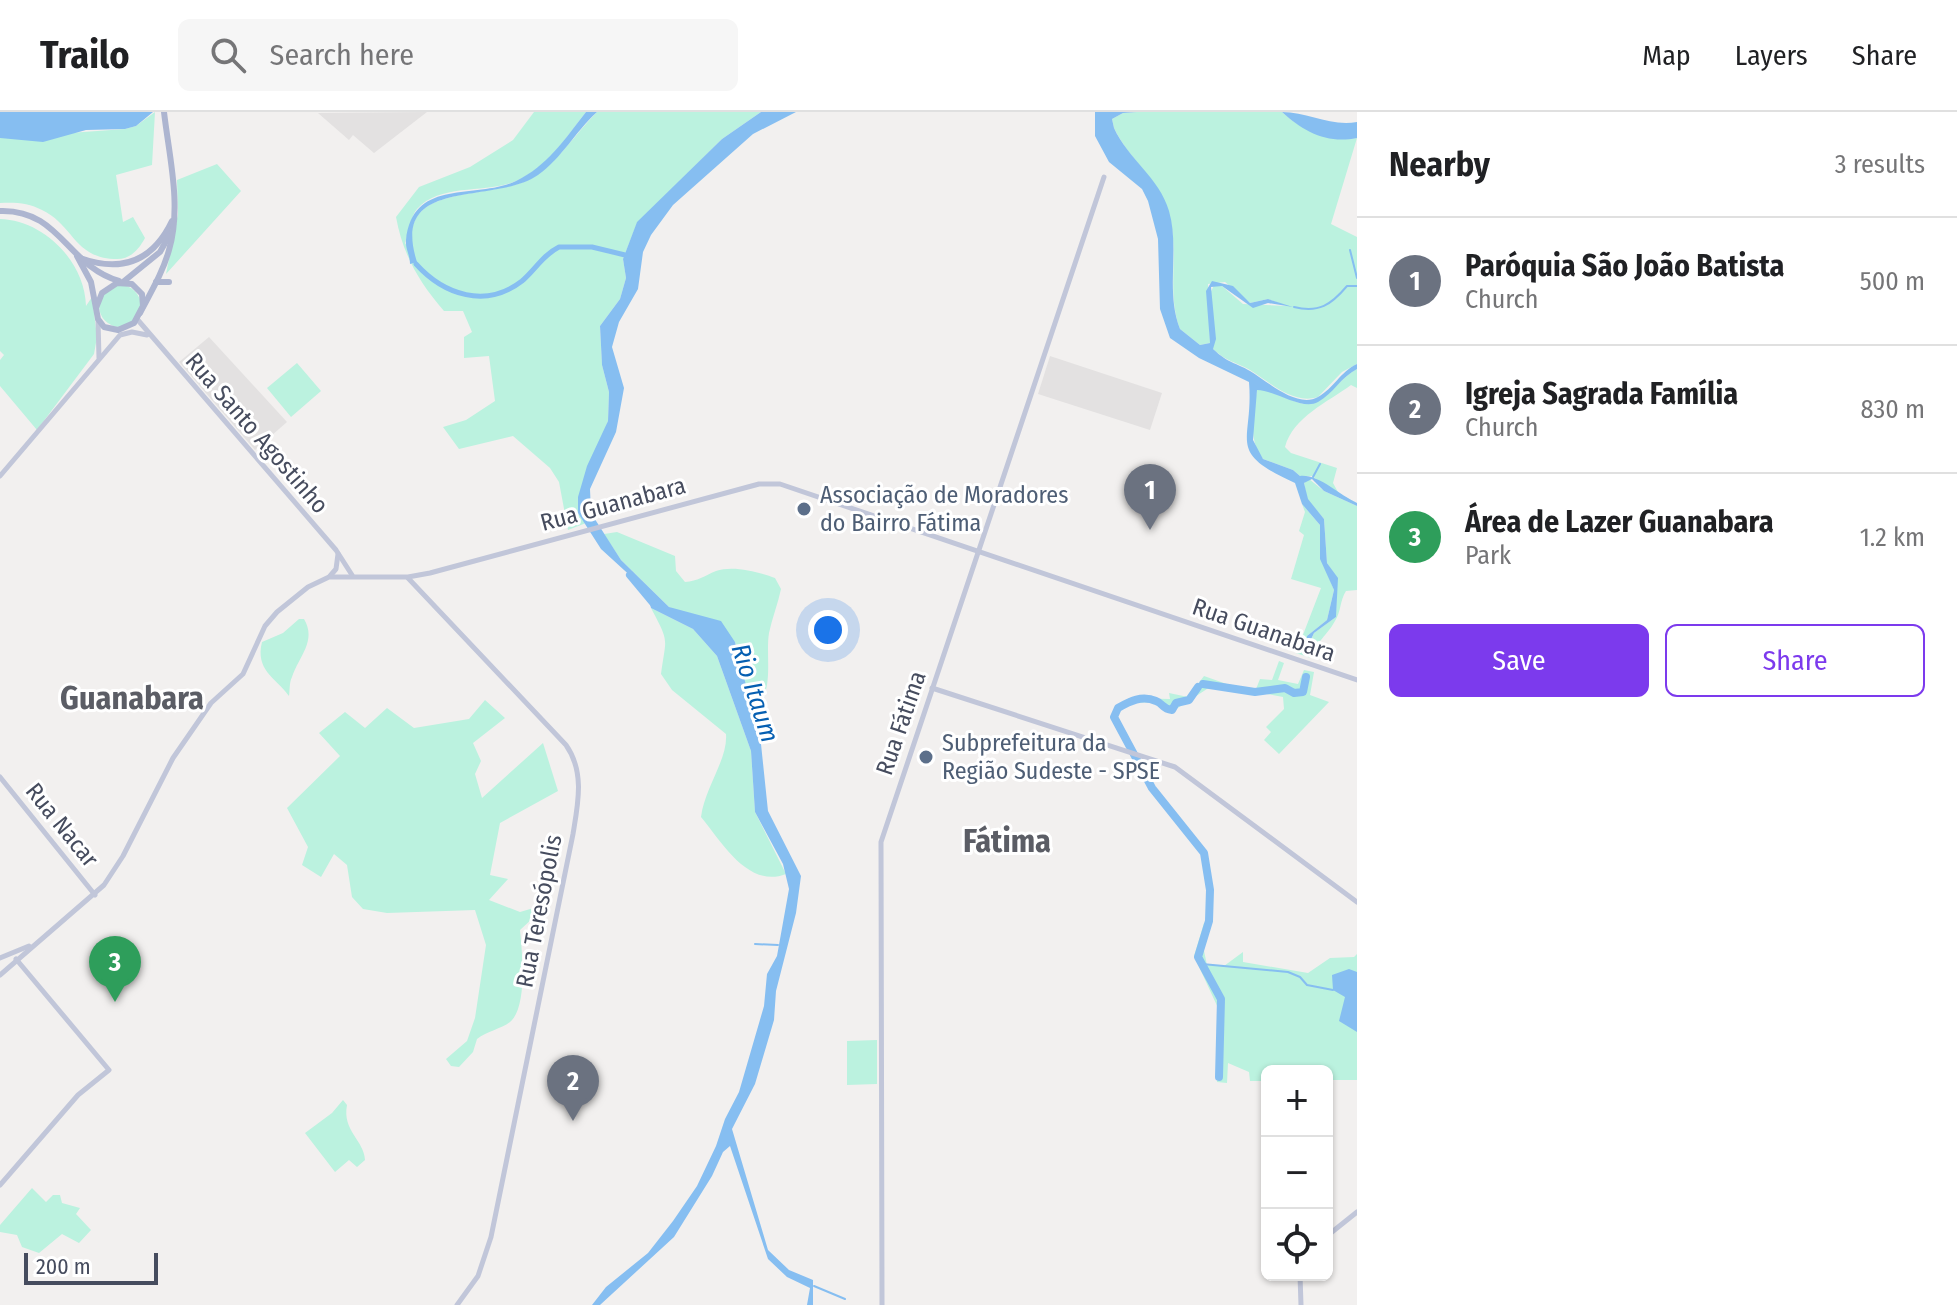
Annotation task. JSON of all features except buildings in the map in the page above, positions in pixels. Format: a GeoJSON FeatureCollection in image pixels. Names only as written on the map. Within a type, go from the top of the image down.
{"type":"FeatureCollection","features":[{"type":"Feature","properties":{"kind":"main road"},"geometry":{"type":"LineString","coordinates":[[113,330],[128,327],[139,316],[161,273],[171,242],[173,217],[164,112]]}},
{"type":"Feature","properties":{"kind":"main road","name":"Rua Fátima"},"geometry":{"type":"LineString","coordinates":[[882,1305],[880,852],[1104,177]]}},
{"type":"Feature","properties":{"kind":"main road"},"geometry":{"type":"LineString","coordinates":[[0,211],[25,212],[41,219],[96,272],[136,286],[142,294],[139,316]]}},
{"type":"Feature","properties":{"kind":"main road"},"geometry":{"type":"LineString","coordinates":[[77,256],[111,265],[137,261],[156,247],[173,217]]}},
{"type":"Feature","properties":{"kind":"main road"},"geometry":{"type":"LineString","coordinates":[[96,308],[102,293],[142,268],[165,245],[173,217]]}},
{"type":"Feature","properties":{"kind":"main road"},"geometry":{"type":"LineString","coordinates":[[77,256],[94,288],[98,361]]}},
{"type":"Feature","properties":{"kind":"main road"},"geometry":{"type":"LineString","coordinates":[[142,268],[152,267],[161,273]]}},
{"type":"Feature","properties":{"kind":"main road"},"geometry":{"type":"LineString","coordinates":[[156,282],[169,282]]}},
{"type":"Feature","properties":{"kind":"main road","name":"Rua Santo Agostinho"},"geometry":{"type":"LineString","coordinates":[[139,316],[148,336],[338,554],[353,576]]}},
{"type":"Feature","properties":{"kind":"main road"},"geometry":{"type":"LineString","coordinates":[[98,319],[123,334],[148,336]]}},
{"type":"Feature","properties":{"kind":"main road"},"geometry":{"type":"LineString","coordinates":[[0,476],[123,334]]}},
{"type":"Feature","properties":{"kind":"main road","name":"Rua Guanabara"},"geometry":{"type":"LineString","coordinates":[[4,970],[95,895],[123,856],[173,758],[211,703],[243,674],[265,626],[301,593],[329,577],[408,577],[751,485],[774,483],[1357,680]]}},
{"type":"Feature","properties":{"kind":"main road"},"geometry":{"type":"LineString","coordinates":[[329,577],[336,569],[338,554]]}},
{"type":"Feature","properties":{"kind":"main road","name":"Rua Teresópolis"},"geometry":{"type":"LineString","coordinates":[[408,577],[566,745],[575,761],[578,777],[573,834],[491,1237],[478,1276],[457,1305]]}},
{"type":"Feature","properties":{"kind":"main road"},"geometry":{"type":"LineString","coordinates":[[932,688],[1175,767],[1357,902]]}},
{"type":"Feature","properties":{"kind":"main road","name":"Rua Nacar"},"geometry":{"type":"LineString","coordinates":[[0,777],[95,895]]}},
{"type":"Feature","properties":{"kind":"main road","name":"Rua Guanabara"},"geometry":{"type":"LineString","coordinates":[[3,957],[34,943]]}},
{"type":"Feature","properties":{"kind":"main road"},"geometry":{"type":"LineString","coordinates":[[0,1185],[78,1095],[109,1070],[16,959],[3,957],[4,970]]}},
{"type":"Feature","properties":{"kind":"main road"},"geometry":{"type":"LineString","coordinates":[[1333,1231],[1357,1212]]}},
{"type":"Feature","properties":{"kind":"main road"},"geometry":{"type":"LineString","coordinates":[[1300,1281],[1301,1305]]}},
{"type":"Feature","properties":{"kind":"shaded area"},"geometry":{"type":"Polygon","coordinates":[[[427,112],[374,153],[353,135],[349,140],[318,113],[427,112]]]}},
{"type":"Feature","properties":{"kind":"shaded area"},"geometry":{"type":"Polygon","coordinates":[[[209,337],[287,422],[255,450],[179,362],[209,337]]]}},
{"type":"Feature","properties":{"kind":"shaded area"},"geometry":{"type":"Polygon","coordinates":[[[1050,356],[1162,393],[1150,430],[1038,394],[1050,356]]]}},
{"type":"Feature","properties":{"kind":"green space"},"geometry":{"type":"Polygon","coordinates":[[[155,112],[152,165],[116,175],[123,222],[133,217],[145,238],[130,255],[122,259],[103,258],[83,247],[53,216],[42,210],[22,204],[0,203],[0,138],[125,129],[136,126],[155,112]]]}},
{"type":"Feature","properties":{"kind":"green space"},"geometry":{"type":"Polygon","coordinates":[[[534,112],[586,112],[553,153],[523,178],[500,186],[449,192],[426,201],[411,220],[405,243],[416,262],[412,236],[417,217],[429,206],[447,198],[513,185],[532,178],[557,157],[597,112],[761,112],[722,139],[637,223],[623,259],[626,278],[620,299],[600,326],[602,365],[609,392],[608,421],[578,513],[586,523],[568,530],[559,482],[550,468],[513,436],[459,449],[443,427],[466,420],[495,401],[489,356],[464,358],[464,337],[472,332],[463,311],[444,311],[427,289],[408,256],[396,217],[419,187],[470,167],[513,140],[534,112]]]}},
{"type":"Feature","properties":{"kind":"green space"},"geometry":{"type":"Polygon","coordinates":[[[1282,112],[1317,134],[1337,139],[1357,138],[1331,224],[1357,237],[1357,364],[1342,372],[1318,397],[1308,399],[1290,395],[1213,349],[1209,296],[1214,285],[1222,286],[1243,304],[1287,306],[1268,299],[1250,303],[1225,282],[1208,284],[1210,343],[1200,345],[1180,329],[1174,303],[1171,223],[1160,194],[1121,141],[1112,119],[1123,113],[1282,112]]]}},
{"type":"Feature","properties":{"kind":"green space"},"geometry":{"type":"Polygon","coordinates":[[[217,164],[241,191],[166,274],[178,214],[177,180],[217,164]]]}},
{"type":"Feature","properties":{"kind":"green space"},"geometry":{"type":"Polygon","coordinates":[[[0,219],[31,227],[59,246],[78,274],[86,306],[92,297],[97,337],[94,354],[37,430],[0,386],[0,360],[4,355],[0,351],[0,219]]]}},
{"type":"Feature","properties":{"kind":"green space"},"geometry":{"type":"Polygon","coordinates":[[[120,285],[135,291],[141,306],[135,321],[120,327],[105,321],[99,306],[105,291],[120,285]]]}},
{"type":"Feature","properties":{"kind":"green space"},"geometry":{"type":"Polygon","coordinates":[[[297,363],[321,391],[291,417],[267,388],[297,363]]]}},
{"type":"Feature","properties":{"kind":"green space"},"geometry":{"type":"Polygon","coordinates":[[[1357,369],[1357,388],[1351,385],[1312,411],[1295,427],[1285,447],[1291,453],[1337,468],[1333,483],[1339,494],[1357,503],[1338,495],[1312,476],[1300,476],[1293,470],[1263,459],[1255,443],[1253,426],[1257,389],[1308,404],[1323,398],[1357,369]]]}},
{"type":"Feature","properties":{"kind":"green space"},"geometry":{"type":"Polygon","coordinates":[[[1309,479],[1324,491],[1357,506],[1357,590],[1346,591],[1337,617],[1311,658],[1296,653],[1321,588],[1291,579],[1304,535],[1299,531],[1305,512],[1302,504],[1320,525],[1327,573],[1334,590],[1327,620],[1307,636],[1309,645],[1314,633],[1336,617],[1337,578],[1327,563],[1324,519],[1307,499],[1304,483],[1309,479]]]}},
{"type":"Feature","properties":{"kind":"green space"},"geometry":{"type":"Polygon","coordinates":[[[617,532],[675,556],[676,571],[685,582],[730,569],[775,578],[781,589],[769,633],[767,686],[759,704],[752,711],[735,642],[669,607],[621,560],[604,534],[617,532]]]}},
{"type":"Feature","properties":{"kind":"green space"},"geometry":{"type":"Polygon","coordinates":[[[651,608],[693,629],[717,656],[751,751],[755,812],[786,874],[772,877],[748,869],[727,850],[701,817],[724,753],[726,734],[672,690],[661,674],[665,640],[651,608]]]}},
{"type":"Feature","properties":{"kind":"green space"},"geometry":{"type":"Polygon","coordinates":[[[299,619],[304,619],[309,634],[306,648],[291,679],[289,696],[261,660],[262,642],[283,633],[299,619]]]}},
{"type":"Feature","properties":{"kind":"green space"},"geometry":{"type":"Polygon","coordinates":[[[1279,661],[1284,663],[1278,680],[1298,684],[1304,670],[1314,672],[1310,695],[1329,702],[1279,754],[1264,740],[1271,732],[1266,727],[1284,709],[1283,697],[1210,687],[1170,713],[1157,702],[1131,703],[1128,698],[1170,699],[1169,693],[1188,697],[1204,676],[1238,688],[1256,689],[1260,679],[1272,680],[1279,661]]]}},
{"type":"Feature","properties":{"kind":"green space"},"geometry":{"type":"Polygon","coordinates":[[[485,700],[505,718],[473,743],[481,761],[475,774],[482,798],[543,743],[558,791],[500,823],[490,875],[508,879],[489,900],[520,912],[537,907],[533,918],[520,930],[522,992],[516,1015],[510,1022],[477,1039],[473,1052],[459,1067],[451,1066],[446,1059],[467,1041],[475,1018],[486,945],[475,910],[387,913],[363,909],[352,897],[347,865],[334,854],[321,877],[302,865],[308,847],[287,808],[340,756],[319,733],[345,712],[365,728],[387,708],[414,728],[469,719],[485,700]]]}},
{"type":"Feature","properties":{"kind":"green space"},"geometry":{"type":"Polygon","coordinates":[[[1213,920],[1203,946],[1207,965],[1224,966],[1243,952],[1243,962],[1308,973],[1330,958],[1354,957],[1357,954],[1357,1080],[1333,1080],[1333,1065],[1261,1065],[1261,1081],[1250,1081],[1249,1072],[1228,1063],[1227,1083],[1217,1082],[1219,1010],[1194,956],[1204,923],[1213,920]]]}},
{"type":"Feature","properties":{"kind":"green space"},"geometry":{"type":"Polygon","coordinates":[[[877,1040],[877,1084],[847,1085],[847,1041],[877,1040]]]}},
{"type":"Feature","properties":{"kind":"green space"},"geometry":{"type":"Polygon","coordinates":[[[343,1100],[347,1105],[350,1129],[365,1160],[357,1167],[349,1160],[335,1172],[305,1133],[332,1113],[343,1100]]]}},
{"type":"Feature","properties":{"kind":"green space"},"geometry":{"type":"Polygon","coordinates":[[[32,1188],[46,1202],[53,1195],[60,1195],[62,1203],[80,1208],[76,1214],[91,1230],[79,1243],[62,1234],[39,1253],[22,1247],[17,1235],[0,1232],[0,1225],[32,1188]]]}},
{"type":"Feature","properties":{"kind":"water"},"geometry":{"type":"Polygon","coordinates":[[[0,112],[153,112],[136,126],[125,129],[86,130],[43,142],[0,138],[0,112]]]}},
{"type":"Feature","properties":{"kind":"water"},"geometry":{"type":"Polygon","coordinates":[[[586,112],[597,112],[538,175],[519,184],[431,204],[418,216],[412,235],[417,262],[410,264],[406,240],[411,220],[420,207],[448,194],[500,186],[527,175],[555,151],[586,112]]]}},
{"type":"Feature","properties":{"kind":"water"},"geometry":{"type":"Polygon","coordinates":[[[761,112],[796,112],[753,134],[673,205],[651,235],[643,252],[638,289],[619,322],[612,347],[624,388],[616,432],[590,489],[591,513],[621,560],[669,607],[721,621],[735,642],[761,744],[768,811],[801,876],[796,913],[776,991],[774,1020],[755,1084],[732,1129],[768,1250],[789,1270],[813,1280],[813,1305],[807,1305],[810,1288],[787,1277],[768,1259],[730,1146],[723,1152],[712,1176],[674,1237],[600,1305],[592,1305],[606,1287],[648,1253],[673,1221],[697,1186],[716,1146],[739,1092],[764,1006],[767,974],[777,956],[789,889],[783,864],[755,812],[751,751],[717,656],[693,629],[651,608],[647,591],[601,549],[578,513],[578,497],[587,466],[608,421],[609,392],[602,365],[600,326],[620,299],[626,278],[623,259],[637,222],[722,139],[761,112]]]}},
{"type":"Feature","properties":{"kind":"water"},"geometry":{"type":"Polygon","coordinates":[[[1095,112],[1137,112],[1123,113],[1112,119],[1120,139],[1158,188],[1169,211],[1174,300],[1180,329],[1200,345],[1210,343],[1206,291],[1212,281],[1233,286],[1250,303],[1268,299],[1293,307],[1268,303],[1253,308],[1222,286],[1211,287],[1216,339],[1213,349],[1282,392],[1310,400],[1318,397],[1357,364],[1357,369],[1328,395],[1312,404],[1257,390],[1253,440],[1263,459],[1293,470],[1300,476],[1314,478],[1357,503],[1357,506],[1324,491],[1312,479],[1304,483],[1308,499],[1324,519],[1327,563],[1338,578],[1336,617],[1314,633],[1306,650],[1307,636],[1327,620],[1334,590],[1320,559],[1320,525],[1302,504],[1295,483],[1273,472],[1251,453],[1247,443],[1249,382],[1199,358],[1170,338],[1160,309],[1158,239],[1148,201],[1142,189],[1109,162],[1095,136],[1095,112]]]}},
{"type":"Feature","properties":{"kind":"water"},"geometry":{"type":"Polygon","coordinates":[[[1282,112],[1338,123],[1357,122],[1357,138],[1336,139],[1316,135],[1282,112]]]}},
{"type":"Feature","properties":{"kind":"water"},"geometry":{"type":"Polygon","coordinates":[[[1349,969],[1357,972],[1357,1032],[1339,1021],[1345,997],[1333,990],[1332,975],[1349,969]]]}},
{"type":"Feature","properties":{"kind":"waterway"},"geometry":{"type":"LineString","coordinates":[[416,264],[439,284],[466,295],[480,296],[508,290],[559,247],[592,247],[625,255]]}},
{"type":"Feature","properties":{"kind":"waterway"},"geometry":{"type":"LineString","coordinates":[[1350,250],[1357,278]]}},
{"type":"Feature","properties":{"kind":"waterway"},"geometry":{"type":"LineString","coordinates":[[1294,307],[1318,308],[1330,303],[1347,286],[1357,286]]}},
{"type":"Feature","properties":{"kind":"waterway"},"geometry":{"type":"LineString","coordinates":[[1313,477],[1320,464]]}},
{"type":"Feature","properties":{"kind":"waterway","name":"Rio Itaum"},"geometry":{"type":"LineString","coordinates":[[630,575],[655,605]]}},
{"type":"Feature","properties":{"kind":"waterway"},"geometry":{"type":"LineString","coordinates":[[1203,684],[1255,692],[1285,688],[1294,693],[1303,692],[1306,677]]}},
{"type":"Feature","properties":{"kind":"waterway"},"geometry":{"type":"LineString","coordinates":[[1198,687],[1189,700],[1176,703],[1172,710],[1151,699],[1141,699],[1118,708],[1114,717],[1152,788],[1204,853],[1210,890],[1209,921],[1198,957],[1221,999],[1219,1077]]}},
{"type":"Feature","properties":{"kind":"waterway"},"geometry":{"type":"LineString","coordinates":[[755,944],[778,945]]}},
{"type":"Feature","properties":{"kind":"waterway"},"geometry":{"type":"LineString","coordinates":[[1202,964],[1288,972],[1300,977],[1307,985],[1333,990]]}},
{"type":"Feature","properties":{"kind":"waterway"},"geometry":{"type":"LineString","coordinates":[[814,1286],[845,1299]]}},
{"type":"Feature","properties":{"kind":"place","name":"Associação de Moradores do Bairro Fátima"},"geometry":{"type":"Point","coordinates":[804,509]}},
{"type":"Feature","properties":{"kind":"place","name":"Paróquia São João Batista"},"geometry":{"type":"Point","coordinates":[1150,530]}},
{"type":"Feature","properties":{"kind":"place","name":"Subprefeitura da Região Sudeste - SPSE"},"geometry":{"type":"Point","coordinates":[926,757]}},
{"type":"Feature","properties":{"kind":"place","name":"Área de Lazer Guanabara"},"geometry":{"type":"Point","coordinates":[115,1002]}},
{"type":"Feature","properties":{"kind":"place","name":"Igreja Sagrada Família"},"geometry":{"type":"Point","coordinates":[573,1121]}},
{"type":"Feature","properties":{"kind":"district","name":"Guanabara"},"geometry":{"type":"Point","coordinates":[132,698]}},
{"type":"Feature","properties":{"kind":"district","name":"Fátima"},"geometry":{"type":"Point","coordinates":[1007,841]}}]}
